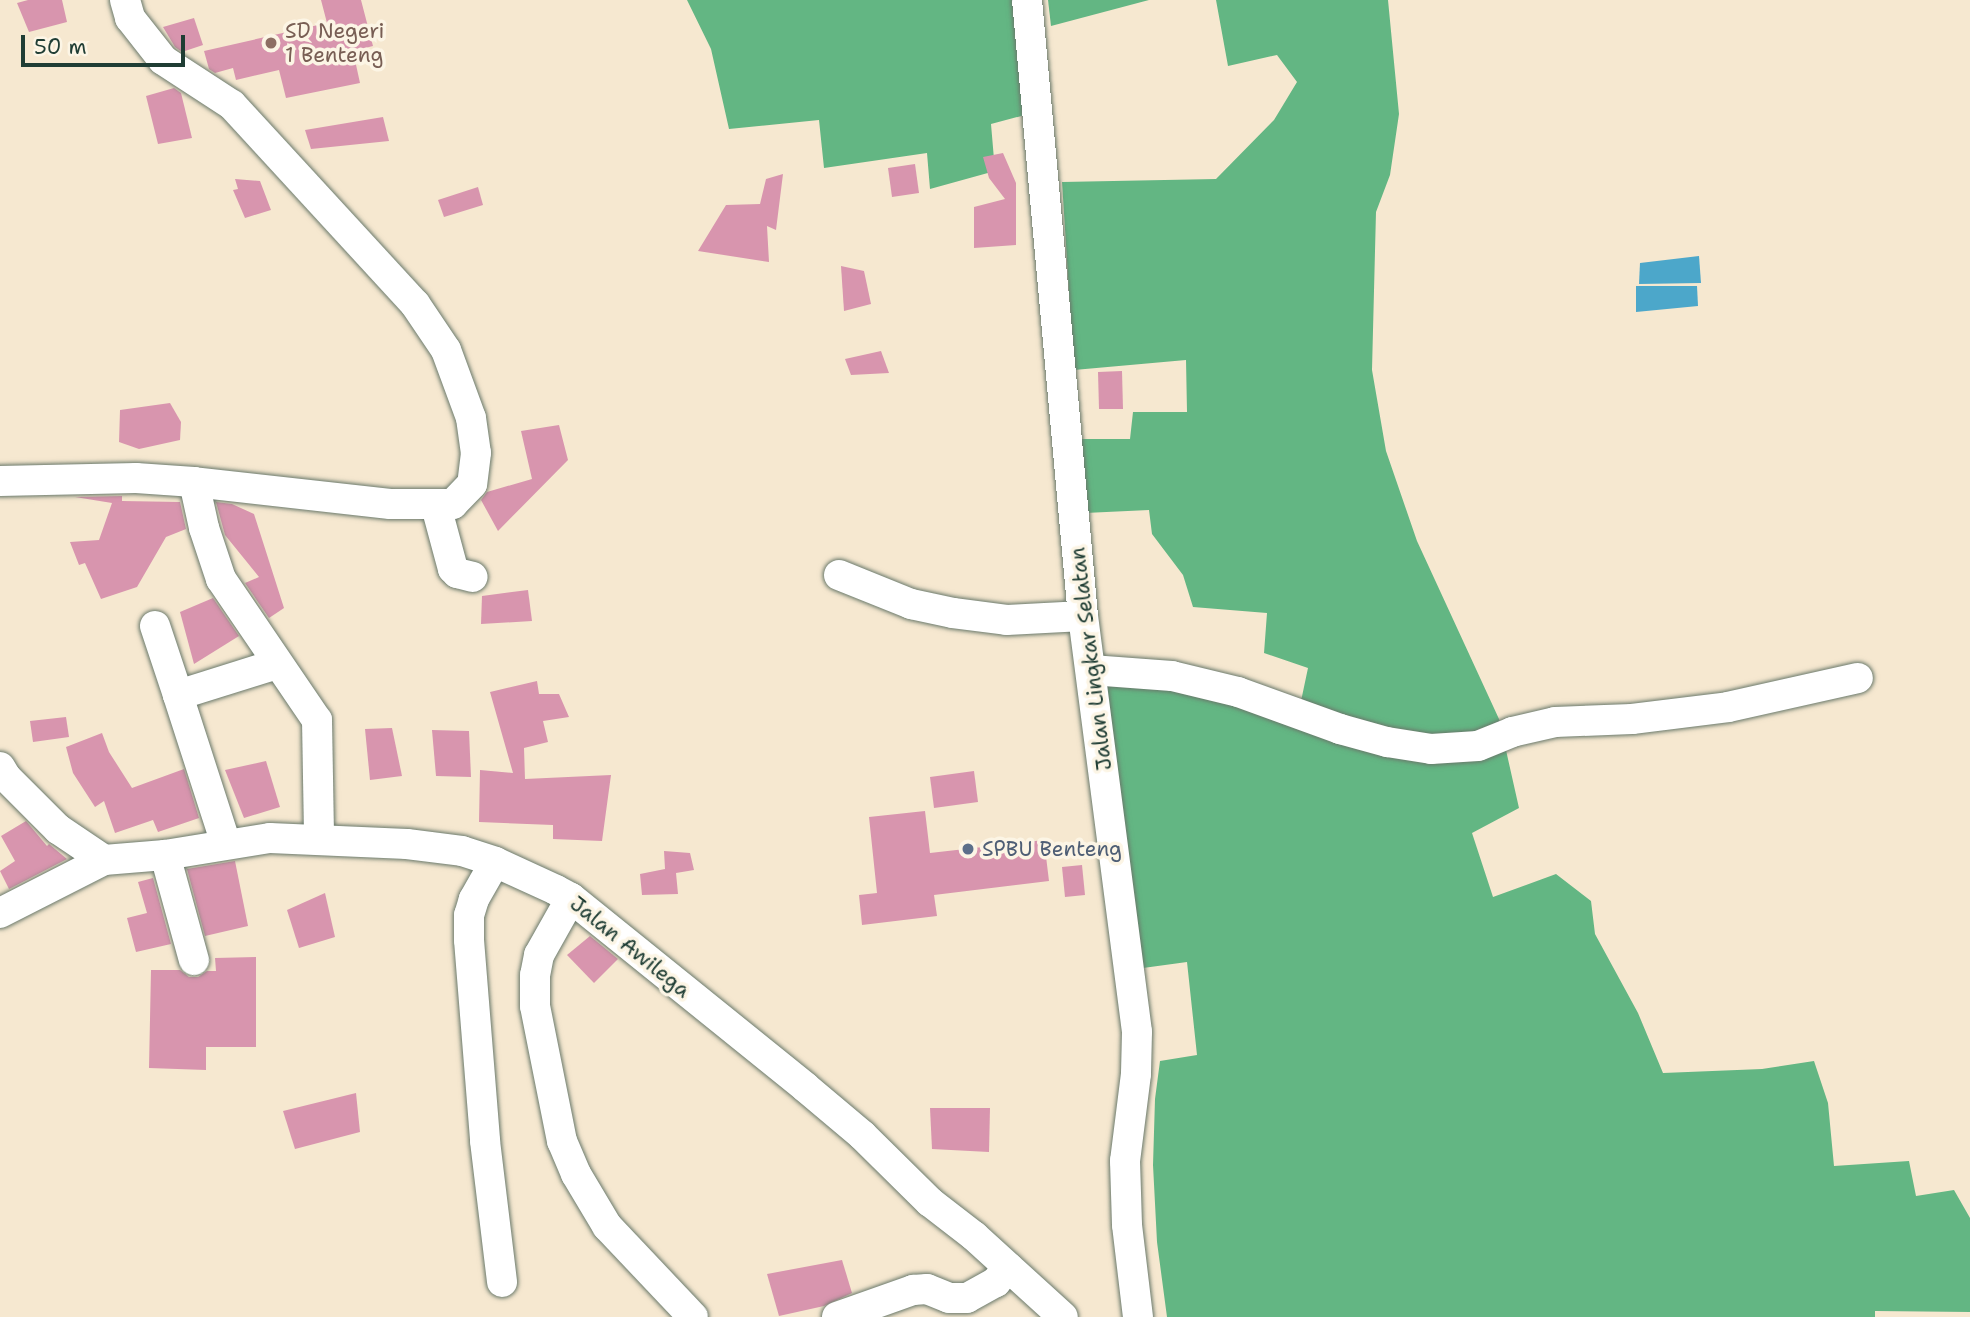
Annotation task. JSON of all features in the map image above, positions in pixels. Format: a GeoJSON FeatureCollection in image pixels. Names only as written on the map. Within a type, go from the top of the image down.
{"type":"FeatureCollection","features":[{"type":"Feature","properties":{"kind":"street"},"geometry":{"type":"LineString","coordinates":[[0,481],[136,478],[390,504],[436,506],[453,504],[471,484],[476,453],[471,418],[446,350],[415,304],[232,105],[157,53],[130,18],[125,0]]}},
{"type":"Feature","properties":{"kind":"street","name":"Jalan Lingkar Selatan"},"geometry":{"type":"LineString","coordinates":[[1027,0],[1083,616],[1137,1032],[1136,1074],[1125,1161],[1127,1224],[1138,1317]]}},
{"type":"Feature","properties":{"kind":"street"},"geometry":{"type":"LineString","coordinates":[[194,482],[204,528],[221,579],[317,720],[319,838]]}},
{"type":"Feature","properties":{"kind":"street"},"geometry":{"type":"LineString","coordinates":[[436,506],[453,569],[457,573],[472,577]]}},
{"type":"Feature","properties":{"kind":"street"},"geometry":{"type":"LineString","coordinates":[[839,575],[911,604],[953,613],[1007,620],[1083,616]]}},
{"type":"Feature","properties":{"kind":"street"},"geometry":{"type":"LineString","coordinates":[[155,626],[226,844]]}},
{"type":"Feature","properties":{"kind":"street"},"geometry":{"type":"LineString","coordinates":[[178,695],[277,664]]}},
{"type":"Feature","properties":{"kind":"street"},"geometry":{"type":"LineString","coordinates":[[1091,670],[1172,676],[1225,688],[1339,729],[1387,742],[1431,749],[1478,746],[1512,732],[1555,722],[1632,719],[1728,707],[1858,678]]}},
{"type":"Feature","properties":{"kind":"street"},"geometry":{"type":"LineString","coordinates":[[0,767],[6,777],[58,829],[104,860],[0,913]]}},
{"type":"Feature","properties":{"kind":"street","name":"Jalan Awilega"},"geometry":{"type":"LineString","coordinates":[[104,860],[165,855],[270,838],[319,838],[448,849],[495,862],[571,898],[862,1135],[930,1202],[1063,1317]]}},
{"type":"Feature","properties":{"kind":"street"},"geometry":{"type":"LineString","coordinates":[[165,855],[194,960]]}},
{"type":"Feature","properties":{"kind":"street"},"geometry":{"type":"LineString","coordinates":[[495,862],[474,899],[469,915],[469,940],[485,1142],[502,1282]]}},
{"type":"Feature","properties":{"kind":"street"},"geometry":{"type":"LineString","coordinates":[[571,898],[539,955],[534,975],[535,1006],[562,1141],[576,1174],[607,1226],[693,1317]]}},
{"type":"Feature","properties":{"kind":"street"},"geometry":{"type":"LineString","coordinates":[[837,1317],[913,1290],[927,1289],[949,1298],[967,1298],[996,1282],[1008,1267]]}},
{"type":"Feature","properties":{"kind":"green space"},"geometry":{"type":"Polygon","coordinates":[[[687,0],[1013,0],[1025,115],[991,124],[995,171],[930,189],[927,153],[824,168],[819,120],[729,129],[711,49],[687,0]]]}},
{"type":"Feature","properties":{"kind":"green space"},"geometry":{"type":"Polygon","coordinates":[[[1048,0],[1149,0],[1051,26],[1048,0]]]}},
{"type":"Feature","properties":{"kind":"green space"},"geometry":{"type":"Polygon","coordinates":[[[1216,0],[1388,0],[1399,114],[1390,175],[1376,212],[1372,370],[1386,451],[1417,541],[1499,719],[1519,808],[1472,833],[1493,897],[1556,874],[1591,901],[1595,934],[1638,1013],[1663,1073],[1762,1069],[1814,1061],[1828,1103],[1834,1166],[1909,1161],[1916,1196],[1954,1190],[1970,1218],[1970,1312],[1875,1311],[1875,1317],[1167,1317],[1157,1242],[1153,1165],[1155,1099],[1160,1061],[1197,1055],[1187,962],[1143,968],[1104,678],[1173,688],[1297,720],[1308,668],[1264,653],[1267,613],[1193,607],[1183,575],[1152,534],[1149,510],[1085,513],[1081,439],[1130,439],[1133,412],[1187,412],[1186,360],[1074,370],[1062,182],[1216,179],[1274,120],[1297,82],[1277,55],[1228,66],[1216,0]]]}},
{"type":"Feature","properties":{"kind":"water"},"geometry":{"type":"Polygon","coordinates":[[[1699,256],[1701,283],[1639,284],[1640,263],[1699,256]]]}},
{"type":"Feature","properties":{"kind":"water"},"geometry":{"type":"Polygon","coordinates":[[[1636,286],[1697,286],[1698,306],[1636,312],[1636,286]]]}},
{"type":"Feature","properties":{"kind":"building"},"geometry":{"type":"Polygon","coordinates":[[[28,0],[62,0],[67,22],[29,32],[17,3],[28,0]]]}},
{"type":"Feature","properties":{"kind":"building"},"geometry":{"type":"Polygon","coordinates":[[[321,0],[361,0],[373,46],[353,51],[360,83],[286,98],[279,70],[236,80],[233,68],[215,73],[209,69],[204,51],[327,23],[321,0]]]}},
{"type":"Feature","properties":{"kind":"building"},"geometry":{"type":"Polygon","coordinates":[[[194,18],[203,45],[182,52],[175,47],[163,27],[194,18]]]}},
{"type":"Feature","properties":{"kind":"building"},"geometry":{"type":"Polygon","coordinates":[[[174,88],[181,93],[192,138],[158,144],[146,96],[174,88]]]}},
{"type":"Feature","properties":{"kind":"building"},"geometry":{"type":"Polygon","coordinates":[[[383,117],[389,141],[311,149],[305,130],[383,117]]]}},
{"type":"Feature","properties":{"kind":"building"},"geometry":{"type":"Polygon","coordinates":[[[1003,153],[1016,183],[1016,245],[974,248],[974,207],[1005,199],[989,178],[983,157],[1003,153]]]}},
{"type":"Feature","properties":{"kind":"building"},"geometry":{"type":"Polygon","coordinates":[[[915,164],[919,193],[892,197],[888,168],[915,164]]]}},
{"type":"Feature","properties":{"kind":"building"},"geometry":{"type":"Polygon","coordinates":[[[783,174],[776,230],[767,226],[769,262],[698,251],[726,205],[760,204],[766,179],[783,174]]]}},
{"type":"Feature","properties":{"kind":"building"},"geometry":{"type":"Polygon","coordinates":[[[235,179],[260,181],[271,210],[245,218],[233,190],[238,189],[235,179]]]}},
{"type":"Feature","properties":{"kind":"building"},"geometry":{"type":"Polygon","coordinates":[[[478,187],[483,205],[444,217],[438,200],[478,187]]]}},
{"type":"Feature","properties":{"kind":"building"},"geometry":{"type":"Polygon","coordinates":[[[841,266],[864,271],[871,304],[844,311],[841,266]]]}},
{"type":"Feature","properties":{"kind":"building"},"geometry":{"type":"Polygon","coordinates":[[[881,351],[889,373],[851,375],[845,359],[881,351]]]}},
{"type":"Feature","properties":{"kind":"building"},"geometry":{"type":"Polygon","coordinates":[[[1122,371],[1123,409],[1099,409],[1098,372],[1122,371]]]}},
{"type":"Feature","properties":{"kind":"building"},"geometry":{"type":"Polygon","coordinates":[[[170,403],[181,422],[180,440],[139,449],[119,442],[120,410],[170,403]]]}},
{"type":"Feature","properties":{"kind":"building"},"geometry":{"type":"Polygon","coordinates":[[[559,425],[568,460],[498,531],[481,500],[487,492],[532,479],[521,431],[559,425]]]}},
{"type":"Feature","properties":{"kind":"building"},"geometry":{"type":"Polygon","coordinates":[[[122,496],[122,501],[180,502],[186,529],[166,537],[137,587],[101,599],[85,563],[79,565],[70,542],[99,540],[112,503],[75,497],[122,496]]]}},
{"type":"Feature","properties":{"kind":"building"},"geometry":{"type":"Polygon","coordinates":[[[216,502],[232,504],[254,514],[284,608],[269,618],[245,583],[259,577],[225,535],[216,502]]]}},
{"type":"Feature","properties":{"kind":"building"},"geometry":{"type":"Polygon","coordinates":[[[528,590],[532,621],[481,624],[482,596],[528,590]]]}},
{"type":"Feature","properties":{"kind":"building"},"geometry":{"type":"Polygon","coordinates":[[[213,598],[239,636],[194,664],[180,612],[213,598]]]}},
{"type":"Feature","properties":{"kind":"building"},"geometry":{"type":"Polygon","coordinates":[[[537,681],[539,694],[559,694],[569,717],[543,721],[548,742],[524,748],[525,779],[611,775],[602,841],[553,839],[553,825],[479,822],[480,770],[513,773],[490,692],[537,681]]]}},
{"type":"Feature","properties":{"kind":"building"},"geometry":{"type":"Polygon","coordinates":[[[66,717],[69,737],[33,742],[30,721],[66,717]]]}},
{"type":"Feature","properties":{"kind":"building"},"geometry":{"type":"Polygon","coordinates":[[[392,728],[402,776],[370,780],[365,729],[392,728]]]}},
{"type":"Feature","properties":{"kind":"building"},"geometry":{"type":"Polygon","coordinates":[[[432,730],[469,731],[471,777],[436,776],[432,730]]]}},
{"type":"Feature","properties":{"kind":"building"},"geometry":{"type":"Polygon","coordinates":[[[102,733],[109,752],[132,788],[184,769],[199,818],[158,832],[153,820],[115,833],[104,801],[95,807],[73,773],[66,747],[102,733]]]}},
{"type":"Feature","properties":{"kind":"building"},"geometry":{"type":"Polygon","coordinates":[[[266,761],[280,807],[244,818],[225,770],[266,761]]]}},
{"type":"Feature","properties":{"kind":"building"},"geometry":{"type":"Polygon","coordinates":[[[974,771],[978,802],[934,808],[930,777],[974,771]]]}},
{"type":"Feature","properties":{"kind":"building"},"geometry":{"type":"Polygon","coordinates":[[[925,811],[930,853],[1044,840],[1049,881],[934,895],[937,916],[862,925],[859,895],[877,893],[869,817],[925,811]]]}},
{"type":"Feature","properties":{"kind":"building"},"geometry":{"type":"Polygon","coordinates":[[[26,821],[47,846],[49,844],[67,859],[9,889],[0,871],[15,861],[1,836],[26,821]]]}},
{"type":"Feature","properties":{"kind":"building"},"geometry":{"type":"Polygon","coordinates":[[[664,851],[690,853],[694,870],[676,873],[678,894],[642,895],[640,874],[665,869],[664,851]]]}},
{"type":"Feature","properties":{"kind":"building"},"geometry":{"type":"Polygon","coordinates":[[[235,861],[248,926],[205,936],[187,869],[235,861]]]}},
{"type":"Feature","properties":{"kind":"building"},"geometry":{"type":"Polygon","coordinates":[[[1082,865],[1085,895],[1065,897],[1062,867],[1082,865]]]}},
{"type":"Feature","properties":{"kind":"building"},"geometry":{"type":"Polygon","coordinates":[[[153,878],[171,944],[136,952],[127,918],[147,913],[138,882],[153,878]]]}},
{"type":"Feature","properties":{"kind":"building"},"geometry":{"type":"Polygon","coordinates":[[[325,893],[335,937],[299,948],[287,910],[325,893]]]}},
{"type":"Feature","properties":{"kind":"building"},"geometry":{"type":"Polygon","coordinates":[[[590,936],[618,959],[594,983],[567,955],[590,936]]]}},
{"type":"Feature","properties":{"kind":"building"},"geometry":{"type":"Polygon","coordinates":[[[256,957],[256,1047],[206,1047],[206,1070],[149,1068],[151,970],[180,970],[189,977],[198,977],[207,971],[216,971],[215,958],[256,957]]]}},
{"type":"Feature","properties":{"kind":"building"},"geometry":{"type":"Polygon","coordinates":[[[356,1093],[360,1132],[295,1149],[283,1111],[356,1093]]]}},
{"type":"Feature","properties":{"kind":"building"},"geometry":{"type":"Polygon","coordinates":[[[930,1108],[990,1108],[989,1152],[932,1149],[930,1108]]]}},
{"type":"Feature","properties":{"kind":"building"},"geometry":{"type":"Polygon","coordinates":[[[842,1260],[852,1293],[824,1306],[779,1316],[767,1274],[842,1260]]]}},
{"type":"Feature","properties":{"kind":"place","name":"SD Negeri 1 Benteng"},"geometry":{"type":"Point","coordinates":[271,43]}},
{"type":"Feature","properties":{"kind":"place","name":"SPBU Benteng"},"geometry":{"type":"Point","coordinates":[968,849]}}]}
